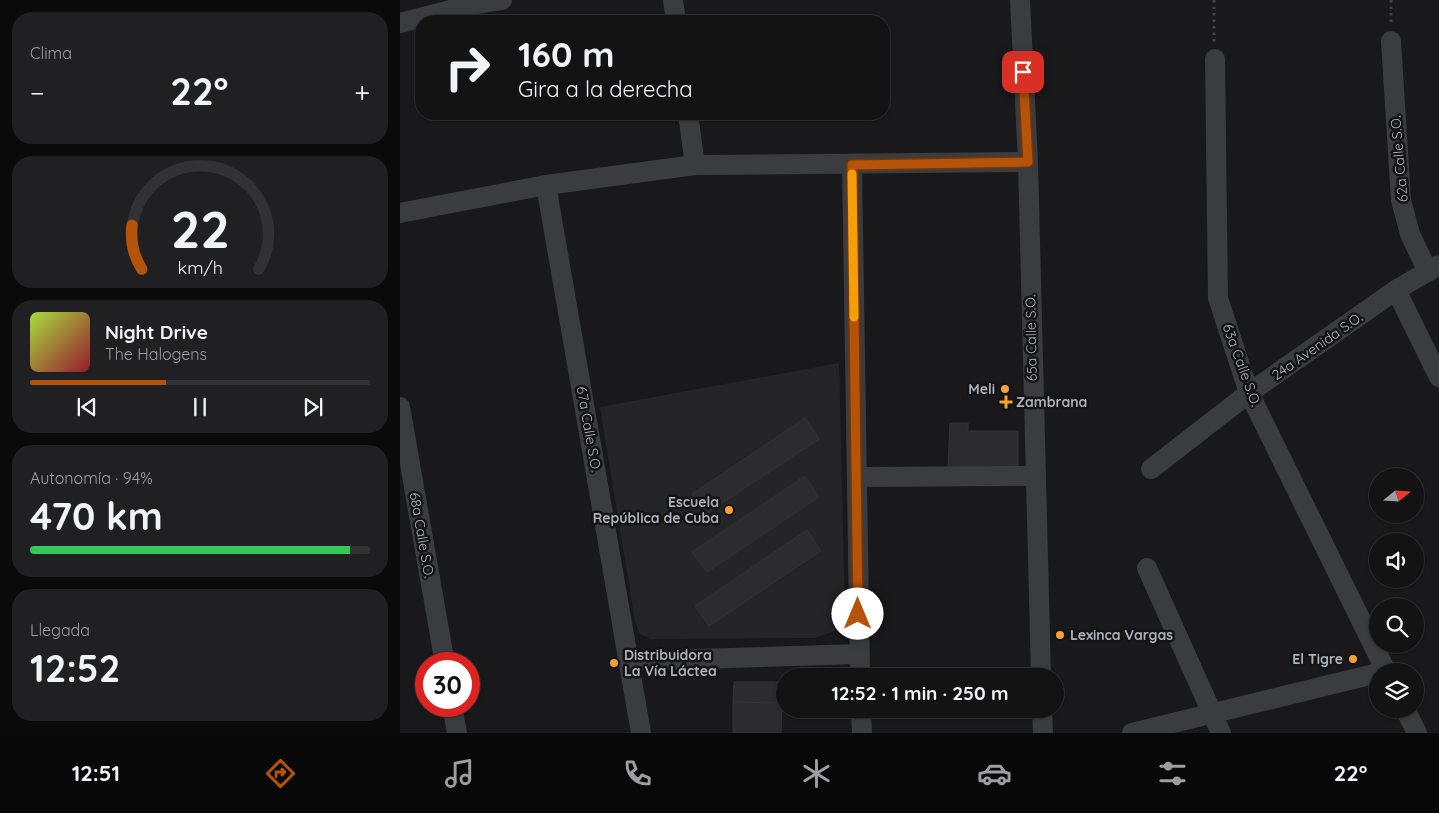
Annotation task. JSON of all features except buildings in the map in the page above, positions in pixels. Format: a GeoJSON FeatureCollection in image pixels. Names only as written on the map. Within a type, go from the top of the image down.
{"type":"FeatureCollection","features":[{"type":"Feature","properties":{"kind":"street"},"geometry":{"type":"LineString","coordinates":[[429,15],[502,0]]}},
{"type":"Feature","properties":{"kind":"street"},"geometry":{"type":"LineString","coordinates":[[673,0],[675,15]]}},
{"type":"Feature","properties":{"kind":"street","name":"65a Calle S.O."},"geometry":{"type":"LineString","coordinates":[[1020,0],[1028,162],[1034,476],[1041,668]]}},
{"type":"Feature","properties":{"kind":"street"},"geometry":{"type":"LineString","coordinates":[[400,22],[415,18]]}},
{"type":"Feature","properties":{"kind":"street","name":"62a Calle S.O."},"geometry":{"type":"LineString","coordinates":[[1391,41],[1401,200],[1410,234],[1434,268]]}},
{"type":"Feature","properties":{"kind":"street","name":"63a Calle S.O."},"geometry":{"type":"LineString","coordinates":[[1215,59],[1218,298],[1249,393],[1381,663]]}},
{"type":"Feature","properties":{"kind":"street"},"geometry":{"type":"LineString","coordinates":[[689,120],[695,165]]}},
{"type":"Feature","properties":{"kind":"street"},"geometry":{"type":"LineString","coordinates":[[400,213],[546,185],[695,165],[1028,162]]}},
{"type":"Feature","properties":{"kind":"street"},"geometry":{"type":"LineString","coordinates":[[852,165],[860,668]]}},
{"type":"Feature","properties":{"kind":"street","name":"67a Calle S.O."},"geometry":{"type":"LineString","coordinates":[[546,185],[641,733]]}},
{"type":"Feature","properties":{"kind":"street","name":"24a Avenida S.O."},"geometry":{"type":"LineString","coordinates":[[1151,469],[1249,393],[1396,290],[1434,268]]}},
{"type":"Feature","properties":{"kind":"street"},"geometry":{"type":"LineString","coordinates":[[1396,290],[1439,377]]}},
{"type":"Feature","properties":{"kind":"street","name":"68a Calle S.O."},"geometry":{"type":"LineString","coordinates":[[400,407],[443,652]]}},
{"type":"Feature","properties":{"kind":"street"},"geometry":{"type":"LineString","coordinates":[[857,477],[1034,476]]}},
{"type":"Feature","properties":{"kind":"street"},"geometry":{"type":"LineString","coordinates":[[1147,568],[1221,733]]}},
{"type":"Feature","properties":{"kind":"street"},"geometry":{"type":"LineString","coordinates":[[630,661],[859,654]]}},
{"type":"Feature","properties":{"kind":"street"},"geometry":{"type":"LineString","coordinates":[[1132,733],[1369,675]]}},
{"type":"Feature","properties":{"kind":"street"},"geometry":{"type":"LineString","coordinates":[[454,717],[457,733]]}},
{"type":"Feature","properties":{"kind":"street"},"geometry":{"type":"LineString","coordinates":[[861,718],[862,733]]}},
{"type":"Feature","properties":{"kind":"street"},"geometry":{"type":"LineString","coordinates":[[1042,718],[1043,733]]}},
{"type":"Feature","properties":{"kind":"street"},"geometry":{"type":"LineString","coordinates":[[1410,718],[1417,733]]}},
{"type":"Feature","properties":{"kind":"path"},"geometry":{"type":"LineString","coordinates":[[1214,0],[1215,59]]}},
{"type":"Feature","properties":{"kind":"shaded area","name":"Escuela República de Cuba"},"geometry":{"type":"Polygon","coordinates":[[[839,363],[845,613],[835,631],[815,638],[651,639],[640,634],[635,622],[600,407],[839,363]]]}},
{"type":"Feature","properties":{"kind":"slow traffic"},"geometry":{"type":"LineString","coordinates":[[852,174],[854,317]]}},
{"type":"Feature","properties":{"kind":"place","name":"Meli"},"geometry":{"type":"Point","coordinates":[1005,389]}},
{"type":"Feature","properties":{"kind":"place","name":"Zambrana"},"geometry":{"type":"Point","coordinates":[1006,402]}},
{"type":"Feature","properties":{"kind":"place","name":"Escuela República de Cuba"},"geometry":{"type":"Point","coordinates":[729,510]}},
{"type":"Feature","properties":{"kind":"place","name":"Lexinca Vargas"},"geometry":{"type":"Point","coordinates":[1060,635]}},
{"type":"Feature","properties":{"kind":"place","name":"El Tigre"},"geometry":{"type":"Point","coordinates":[1353,659]}},
{"type":"Feature","properties":{"kind":"place","name":"Distribuidora La Vía Láctea"},"geometry":{"type":"Point","coordinates":[614,663]}},
{"type":"Feature","properties":{"kind":"route"},"geometry":{"type":"LineString","coordinates":[[858,614],[852,165],[1028,162],[1023,72]]}}]}
